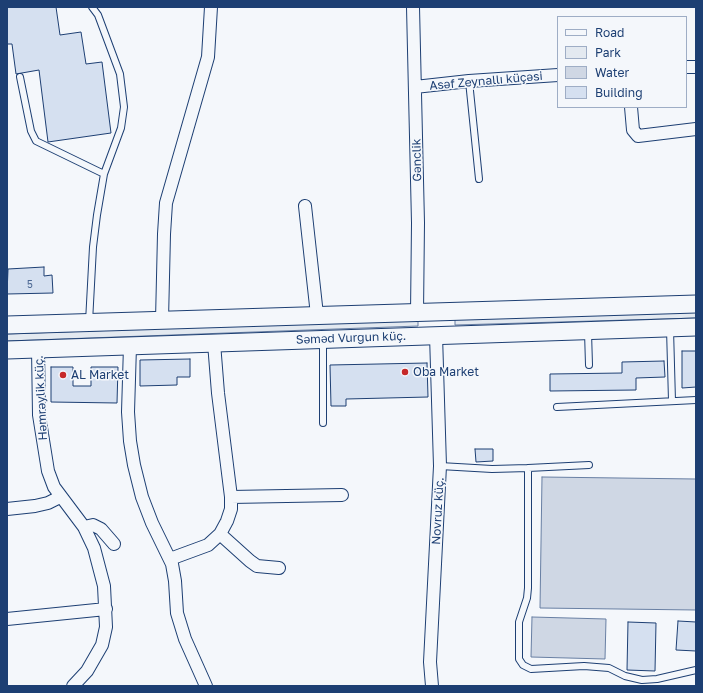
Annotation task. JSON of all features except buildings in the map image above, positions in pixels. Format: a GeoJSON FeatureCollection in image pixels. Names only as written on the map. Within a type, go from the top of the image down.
{"type":"FeatureCollection","features":[{"type":"Feature","properties":{"kind":"main road","name":"Səməd Vurğun küç."},"geometry":{"type":"LineString","coordinates":[[7,324],[696,304]]}},
{"type":"Feature","properties":{"kind":"main road"},"geometry":{"type":"LineString","coordinates":[[417,313],[426,326],[436,335]]}},
{"type":"Feature","properties":{"kind":"main road","name":"Səməd Vurğun küç."},"geometry":{"type":"LineString","coordinates":[[7,350],[696,327]]}},
{"type":"Feature","properties":{"kind":"street"},"geometry":{"type":"LineString","coordinates":[[162,320],[166,203],[208,57],[211,7]]}},
{"type":"Feature","properties":{"kind":"street","name":"Gənclik"},"geometry":{"type":"LineString","coordinates":[[413,7],[418,223],[417,313]]}},
{"type":"Feature","properties":{"kind":"street","name":"Asəf Zeynallı küçəsi"},"geometry":{"type":"LineString","coordinates":[[415,87],[469,81],[557,75]]}},
{"type":"Feature","properties":{"kind":"street"},"geometry":{"type":"LineString","coordinates":[[631,108],[633,130],[638,136],[696,129]]}},
{"type":"Feature","properties":{"kind":"street"},"geometry":{"type":"LineString","coordinates":[[305,206],[317,315]]}},
{"type":"Feature","properties":{"kind":"street","name":"Novruz küç."},"geometry":{"type":"LineString","coordinates":[[432,686],[430,662],[440,466],[436,335]]}},
{"type":"Feature","properties":{"kind":"street"},"geometry":{"type":"LineString","coordinates":[[170,559],[208,545],[220,534],[231,509],[231,497],[218,393],[214,343]]}},
{"type":"Feature","properties":{"kind":"street"},"geometry":{"type":"LineString","coordinates":[[130,346],[128,412],[130,441],[134,465],[142,496],[152,523],[170,559],[175,581],[177,613],[185,639],[206,686]]}},
{"type":"Feature","properties":{"kind":"street","name":"Həmrəylik küç."},"geometry":{"type":"LineString","coordinates":[[38,349],[39,415],[48,471],[60,497],[84,527],[94,548],[104,586],[106,626],[102,645],[87,671],[73,686]]}},
{"type":"Feature","properties":{"kind":"street"},"geometry":{"type":"LineString","coordinates":[[231,497],[342,495]]}},
{"type":"Feature","properties":{"kind":"street"},"geometry":{"type":"LineString","coordinates":[[7,509],[35,506],[48,503],[60,497]]}},
{"type":"Feature","properties":{"kind":"street"},"geometry":{"type":"LineString","coordinates":[[84,527],[93,526],[101,529],[114,544]]}},
{"type":"Feature","properties":{"kind":"street"},"geometry":{"type":"LineString","coordinates":[[220,534],[257,566],[279,568]]}},
{"type":"Feature","properties":{"kind":"street"},"geometry":{"type":"LineString","coordinates":[[7,620],[106,609]]}},
{"type":"Feature","properties":{"kind":"lane"},"geometry":{"type":"LineString","coordinates":[[89,322],[97,215],[104,174],[121,128],[124,107],[120,74],[98,15],[92,7]]}},
{"type":"Feature","properties":{"kind":"lane"},"geometry":{"type":"LineString","coordinates":[[20,77],[31,131],[36,141],[104,174]]}},
{"type":"Feature","properties":{"kind":"lane"},"geometry":{"type":"LineString","coordinates":[[469,81],[479,179]]}},
{"type":"Feature","properties":{"kind":"lane"},"geometry":{"type":"LineString","coordinates":[[670,328],[672,401]]}},
{"type":"Feature","properties":{"kind":"lane"},"geometry":{"type":"LineString","coordinates":[[588,330],[589,365]]}},
{"type":"Feature","properties":{"kind":"lane"},"geometry":{"type":"LineString","coordinates":[[323,339],[323,424]]}},
{"type":"Feature","properties":{"kind":"lane"},"geometry":{"type":"LineString","coordinates":[[558,407],[696,400]]}},
{"type":"Feature","properties":{"kind":"lane"},"geometry":{"type":"LineString","coordinates":[[440,466],[492,469],[590,465]]}},
{"type":"Feature","properties":{"kind":"lane"},"geometry":{"type":"LineString","coordinates":[[528,468],[528,588],[527,598],[519,622],[519,659],[522,664],[532,669],[584,666],[609,668],[624,676],[642,680],[657,679],[696,670]]}},
{"type":"Feature","properties":{"kind":"green space"},"geometry":{"type":"Polygon","coordinates":[[[696,311],[696,318],[455,325],[455,319],[696,311]]]}},
{"type":"Feature","properties":{"kind":"green space"},"geometry":{"type":"Polygon","coordinates":[[[418,319],[418,326],[7,341],[7,334],[418,319]]]}},
{"type":"Feature","properties":{"kind":"water"},"geometry":{"type":"Polygon","coordinates":[[[542,477],[696,479],[696,610],[540,608],[542,477]]]}},
{"type":"Feature","properties":{"kind":"water"},"geometry":{"type":"Polygon","coordinates":[[[532,617],[606,619],[605,659],[531,657],[532,617]]]}},
{"type":"Feature","properties":{"kind":"place","name":"Oba Market"},"geometry":{"type":"Point","coordinates":[405,372]}},
{"type":"Feature","properties":{"kind":"place","name":"AL Market"},"geometry":{"type":"Point","coordinates":[63,375]}}]}
